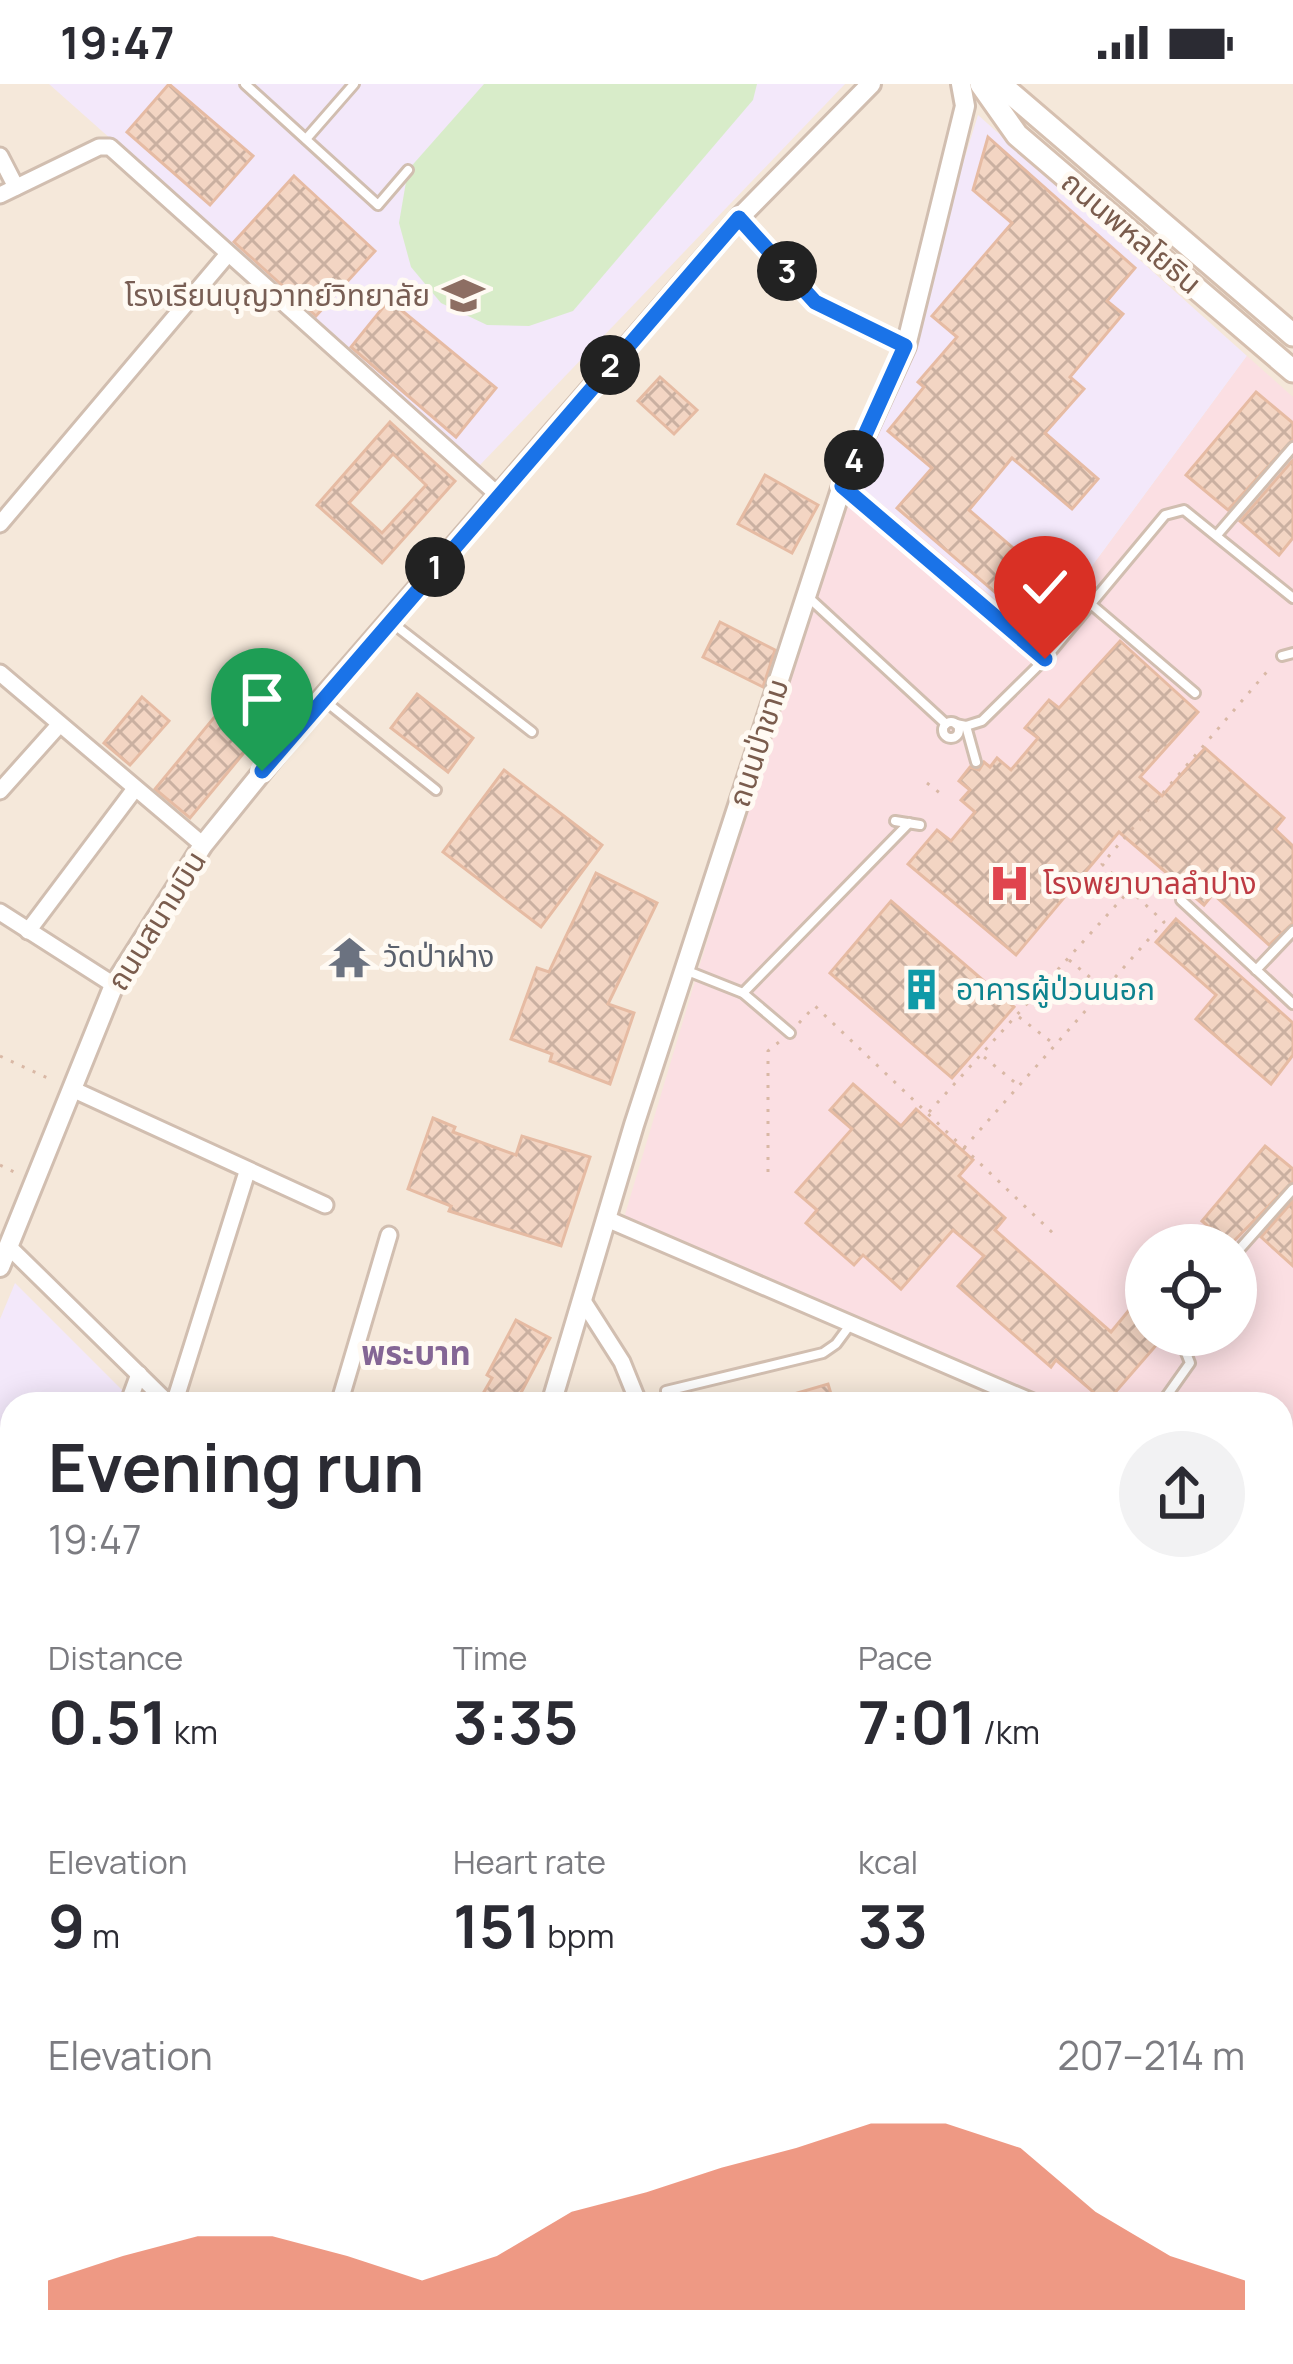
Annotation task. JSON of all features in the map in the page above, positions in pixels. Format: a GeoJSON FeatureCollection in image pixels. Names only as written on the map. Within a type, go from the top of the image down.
{"type":"FeatureCollection","features":[{"type":"Feature","properties":{"kind":"main road","name":"ถนนพหลโยธิน"},"geometry":{"type":"LineString","coordinates":[[981,84],[1017,135],[1293,370]]}},
{"type":"Feature","properties":{"kind":"main road","name":"ถนนพหลโยธิน"},"geometry":{"type":"LineString","coordinates":[[1000,84],[1293,335]]}},
{"type":"Feature","properties":{"kind":"street","name":"ถนนสนามบิน"},"geometry":{"type":"LineString","coordinates":[[0,1268],[114,985],[203,845],[322,698],[739,218],[871,84]]}},
{"type":"Feature","properties":{"kind":"street","name":"ถนนป่าขาม"},"geometry":{"type":"LineString","coordinates":[[555,1392],[842,486],[905,346],[965,106],[961,84]]}},
{"type":"Feature","properties":{"kind":"street"},"geometry":{"type":"LineString","coordinates":[[0,195],[99,147],[110,147],[498,495]]}},
{"type":"Feature","properties":{"kind":"street"},"geometry":{"type":"LineString","coordinates":[[0,156],[16,187]]}},
{"type":"Feature","properties":{"kind":"street"},"geometry":{"type":"LineString","coordinates":[[739,218],[815,302],[905,346]]}},
{"type":"Feature","properties":{"kind":"street"},"geometry":{"type":"LineString","coordinates":[[0,524],[228,254]]}},
{"type":"Feature","properties":{"kind":"street"},"geometry":{"type":"LineString","coordinates":[[0,674],[203,845]]}},
{"type":"Feature","properties":{"kind":"street"},"geometry":{"type":"LineString","coordinates":[[0,790],[59,725]]}},
{"type":"Feature","properties":{"kind":"street"},"geometry":{"type":"LineString","coordinates":[[28,931],[134,790]]}},
{"type":"Feature","properties":{"kind":"street"},"geometry":{"type":"LineString","coordinates":[[0,912],[114,985]]}},
{"type":"Feature","properties":{"kind":"street"},"geometry":{"type":"LineString","coordinates":[[72,1089],[325,1205]]}},
{"type":"Feature","properties":{"kind":"street"},"geometry":{"type":"LineString","coordinates":[[175,1392],[247,1172]]}},
{"type":"Feature","properties":{"kind":"street"},"geometry":{"type":"LineString","coordinates":[[607,1219],[1009,1392]]}},
{"type":"Feature","properties":{"kind":"street"},"geometry":{"type":"LineString","coordinates":[[343,1392],[389,1235]]}},
{"type":"Feature","properties":{"kind":"street"},"geometry":{"type":"LineString","coordinates":[[9,1247],[159,1392]]}},
{"type":"Feature","properties":{"kind":"street"},"geometry":{"type":"LineString","coordinates":[[583,1301],[622,1362],[634,1392]]}},
{"type":"Feature","properties":{"kind":"street"},"geometry":{"type":"LineString","coordinates":[[133,1392],[140,1374]]}},
{"type":"Feature","properties":{"kind":"street"},"geometry":{"type":"LineString","coordinates":[[0,2352],[0,2364]]}},
{"type":"Feature","properties":{"kind":"lane"},"geometry":{"type":"LineString","coordinates":[[244,84],[378,205],[408,170]]}},
{"type":"Feature","properties":{"kind":"lane"},"geometry":{"type":"LineString","coordinates":[[306,139],[354,84]]}},
{"type":"Feature","properties":{"kind":"lane"},"geometry":{"type":"LineString","coordinates":[[1217,535],[1293,447]]}},
{"type":"Feature","properties":{"kind":"lane"},"geometry":{"type":"LineString","coordinates":[[842,486],[1045,659]]}},
{"type":"Feature","properties":{"kind":"lane"},"geometry":{"type":"LineString","coordinates":[[956,725],[982,721],[1045,659],[1174,510],[1184,510],[1293,598]]}},
{"type":"Feature","properties":{"kind":"lane"},"geometry":{"type":"LineString","coordinates":[[806,595],[956,725],[976,762]]}},
{"type":"Feature","properties":{"kind":"lane"},"geometry":{"type":"LineString","coordinates":[[1092,605],[1195,693]]}},
{"type":"Feature","properties":{"kind":"lane"},"geometry":{"type":"LineString","coordinates":[[389,621],[532,732]]}},
{"type":"Feature","properties":{"kind":"lane"},"geometry":{"type":"LineString","coordinates":[[1282,656],[1293,652]]}},
{"type":"Feature","properties":{"kind":"lane"},"geometry":{"type":"LineString","coordinates":[[322,698],[436,790]]}},
{"type":"Feature","properties":{"kind":"lane"},"geometry":{"type":"LineString","coordinates":[[743,993],[915,824],[895,821]]}},
{"type":"Feature","properties":{"kind":"lane"},"geometry":{"type":"LineString","coordinates":[[1181,900],[1293,1004]]}},
{"type":"Feature","properties":{"kind":"lane"},"geometry":{"type":"LineString","coordinates":[[1256,970],[1293,931]]}},
{"type":"Feature","properties":{"kind":"lane"},"geometry":{"type":"LineString","coordinates":[[685,970],[743,993],[790,1033]]}},
{"type":"Feature","properties":{"kind":"lane"},"geometry":{"type":"LineString","coordinates":[[1257,1229],[1293,1189]]}},
{"type":"Feature","properties":{"kind":"lane"},"geometry":{"type":"LineString","coordinates":[[666,1390],[823,1353],[851,1323]]}},
{"type":"Feature","properties":{"kind":"lane"},"geometry":{"type":"LineString","coordinates":[[1169,1392],[1190,1363],[1187,1356]]}},
{"type":"Feature","properties":{"kind":"path"},"geometry":{"type":"LineString","coordinates":[[964,1148],[1164,922],[1102,864],[1272,666]]}},
{"type":"Feature","properties":{"kind":"path"},"geometry":{"type":"LineString","coordinates":[[927,783],[945,797]]}},
{"type":"Feature","properties":{"kind":"path"},"geometry":{"type":"LineString","coordinates":[[928,1114],[1130,890]]}},
{"type":"Feature","properties":{"kind":"path"},"geometry":{"type":"LineString","coordinates":[[1067,959],[1104,989]]}},
{"type":"Feature","properties":{"kind":"path"},"geometry":{"type":"LineString","coordinates":[[768,1172],[768,1051],[815,1006],[1058,1237]]}},
{"type":"Feature","properties":{"kind":"path"},"geometry":{"type":"LineString","coordinates":[[1017,1015],[1055,1045]]}},
{"type":"Feature","properties":{"kind":"path"},"geometry":{"type":"LineString","coordinates":[[0,1055],[72,1089]]}},
{"type":"Feature","properties":{"kind":"path"},"geometry":{"type":"LineString","coordinates":[[981,1055],[1019,1086]]}},
{"type":"Feature","properties":{"kind":"shaded area"},"geometry":{"type":"Polygon","coordinates":[[[0,84],[1293,84],[1293,1392],[0,1392],[0,84]]]}},
{"type":"Feature","properties":{"kind":"shaded area","name":"โรงเรียนบุญวาทย์วิทยาลัย"},"geometry":{"type":"Polygon","coordinates":[[[49,84],[845,84],[479,466],[49,84]]]}},
{"type":"Feature","properties":{"kind":"shaded area"},"geometry":{"type":"Polygon","coordinates":[[[978,115],[1247,356],[1040,637],[847,475],[906,346],[978,115]]]}},
{"type":"Feature","properties":{"kind":"shaded area","name":"โรงพยาบาลลำปาง"},"geometry":{"type":"Polygon","coordinates":[[[1247,356],[1293,397],[1293,1392],[1025,1392],[623,1221],[847,475],[1040,637],[1247,356]]]}},
{"type":"Feature","properties":{"kind":"shaded area"},"geometry":{"type":"Polygon","coordinates":[[[15,1283],[124,1392],[0,1392],[0,1319],[15,1283]]]}},
{"type":"Feature","properties":{"kind":"green space"},"geometry":{"type":"Polygon","coordinates":[[[484,84],[757,84],[753,100],[573,311],[529,326],[487,325],[441,303],[411,267],[399,223],[408,170],[484,84]]]}},
{"type":"Feature","properties":{"kind":"building"},"geometry":{"type":"Polygon","coordinates":[[[169,84],[253,156],[210,205],[127,132],[169,84]]]}},
{"type":"Feature","properties":{"kind":"building"},"geometry":{"type":"Polygon","coordinates":[[[988,137],[1135,268],[1107,301],[1123,314],[1070,377],[1084,389],[1045,433],[1098,479],[1072,509],[1012,458],[969,510],[1027,560],[997,594],[897,508],[932,468],[888,431],[924,387],[918,382],[957,337],[932,316],[1012,223],[973,190],[988,137]]]}},
{"type":"Feature","properties":{"kind":"building"},"geometry":{"type":"Polygon","coordinates":[[[294,176],[375,251],[316,316],[234,242],[294,176]]]}},
{"type":"Feature","properties":{"kind":"building"},"geometry":{"type":"Polygon","coordinates":[[[389,300],[496,388],[456,437],[351,347],[389,300]]]}},
{"type":"Feature","properties":{"kind":"building"},"geometry":{"type":"Polygon","coordinates":[[[660,377],[697,410],[674,434],[638,401],[660,377]]]}},
{"type":"Feature","properties":{"kind":"building"},"geometry":{"type":"Polygon","coordinates":[[[1256,392],[1293,423],[1293,439],[1228,510],[1186,475],[1256,392]]]}},
{"type":"Feature","properties":{"kind":"building"},"geometry":{"type":"Polygon","coordinates":[[[390,422],[455,481],[382,563],[317,505],[390,422]],[[393,454],[349,503],[382,533],[426,485],[393,454]]]}},
{"type":"Feature","properties":{"kind":"building"},"geometry":{"type":"Polygon","coordinates":[[[1293,460],[1293,538],[1279,555],[1240,521],[1293,460]]]}},
{"type":"Feature","properties":{"kind":"building"},"geometry":{"type":"Polygon","coordinates":[[[765,475],[818,505],[792,553],[738,524],[765,475]]]}},
{"type":"Feature","properties":{"kind":"building"},"geometry":{"type":"Polygon","coordinates":[[[720,622],[775,650],[763,687],[703,657],[720,622]]]}},
{"type":"Feature","properties":{"kind":"building"},"geometry":{"type":"Polygon","coordinates":[[[1120,641],[1198,712],[1140,777],[1162,796],[1205,748],[1284,818],[1275,829],[1293,846],[1293,923],[1269,945],[1213,894],[1204,905],[1119,832],[1016,955],[908,864],[937,830],[951,841],[975,812],[961,800],[970,790],[959,781],[970,767],[979,770],[984,762],[990,767],[997,758],[1011,770],[1038,738],[1025,728],[1049,700],[1059,708],[1120,641]]]}},
{"type":"Feature","properties":{"kind":"building"},"geometry":{"type":"Polygon","coordinates":[[[417,694],[473,738],[448,772],[391,728],[417,694]]]}},
{"type":"Feature","properties":{"kind":"building"},"geometry":{"type":"Polygon","coordinates":[[[142,697],[169,721],[130,765],[104,743],[142,697]]]}},
{"type":"Feature","properties":{"kind":"building"},"geometry":{"type":"Polygon","coordinates":[[[217,714],[252,743],[190,818],[155,789],[217,714]]]}},
{"type":"Feature","properties":{"kind":"building"},"geometry":{"type":"Polygon","coordinates":[[[504,770],[602,845],[541,927],[443,852],[504,770]]]}},
{"type":"Feature","properties":{"kind":"building"},"geometry":{"type":"Polygon","coordinates":[[[596,873],[657,903],[608,1004],[634,1013],[610,1084],[550,1061],[552,1054],[511,1039],[537,968],[549,972],[596,873]]]}},
{"type":"Feature","properties":{"kind":"building","name":"อาคารผู้ป่วนนอก"},"geometry":{"type":"Polygon","coordinates":[[[891,901],[1014,1007],[952,1078],[830,973],[891,901]]]}},
{"type":"Feature","properties":{"kind":"building"},"geometry":{"type":"Polygon","coordinates":[[[1176,919],[1293,1023],[1293,1055],[1271,1084],[1196,1019],[1216,995],[1156,942],[1176,919]]]}},
{"type":"Feature","properties":{"kind":"building"},"geometry":{"type":"Polygon","coordinates":[[[853,1084],[901,1126],[916,1109],[973,1160],[959,1176],[1005,1218],[995,1230],[1111,1332],[1125,1315],[1125,1356],[1147,1356],[1116,1392],[1093,1392],[1056,1360],[1051,1367],[958,1286],[984,1256],[953,1230],[901,1289],[863,1255],[854,1265],[806,1223],[817,1210],[796,1192],[852,1129],[830,1110],[853,1084]]]}},
{"type":"Feature","properties":{"kind":"building"},"geometry":{"type":"Polygon","coordinates":[[[433,1118],[455,1127],[453,1132],[516,1155],[522,1136],[590,1157],[561,1246],[449,1211],[451,1206],[408,1189],[433,1118]]]}},
{"type":"Feature","properties":{"kind":"building"},"geometry":{"type":"Polygon","coordinates":[[[1265,1146],[1293,1169],[1293,1181],[1251,1224],[1202,1221],[1265,1146]]]}},
{"type":"Feature","properties":{"kind":"building"},"geometry":{"type":"Polygon","coordinates":[[[1293,1201],[1293,1266],[1261,1237],[1293,1201]]]}},
{"type":"Feature","properties":{"kind":"building"},"geometry":{"type":"Polygon","coordinates":[[[516,1320],[550,1338],[521,1392],[484,1392],[492,1378],[487,1375],[516,1320]]]}},
{"type":"Feature","properties":{"kind":"building"},"geometry":{"type":"Polygon","coordinates":[[[828,1384],[830,1392],[800,1392],[828,1384]]]}},
{"type":"Feature","properties":{"kind":"place","name":"โรงเรียนบุญวาทย์วิทยาลัย"},"geometry":{"type":"Point","coordinates":[464,296]}},
{"type":"Feature","properties":{"kind":"place","name":"โรงพยาบาลลำปาง"},"geometry":{"type":"Point","coordinates":[1009,884]}},
{"type":"Feature","properties":{"kind":"place","name":"วัดป่าฝาง"},"geometry":{"type":"Point","coordinates":[349,957]}},
{"type":"Feature","properties":{"kind":"place","name":"อาคารผู้ป่วนนอก"},"geometry":{"type":"Point","coordinates":[922,990]}},
{"type":"Feature","properties":{"kind":"district","name":"พระบาท"},"geometry":{"type":"Point","coordinates":[416,1353]}},
{"type":"Feature","properties":{"kind":"route"},"geometry":{"type":"LineString","coordinates":[[262,771],[739,218],[815,302],[905,346],[842,486],[1045,659]]}}]}
